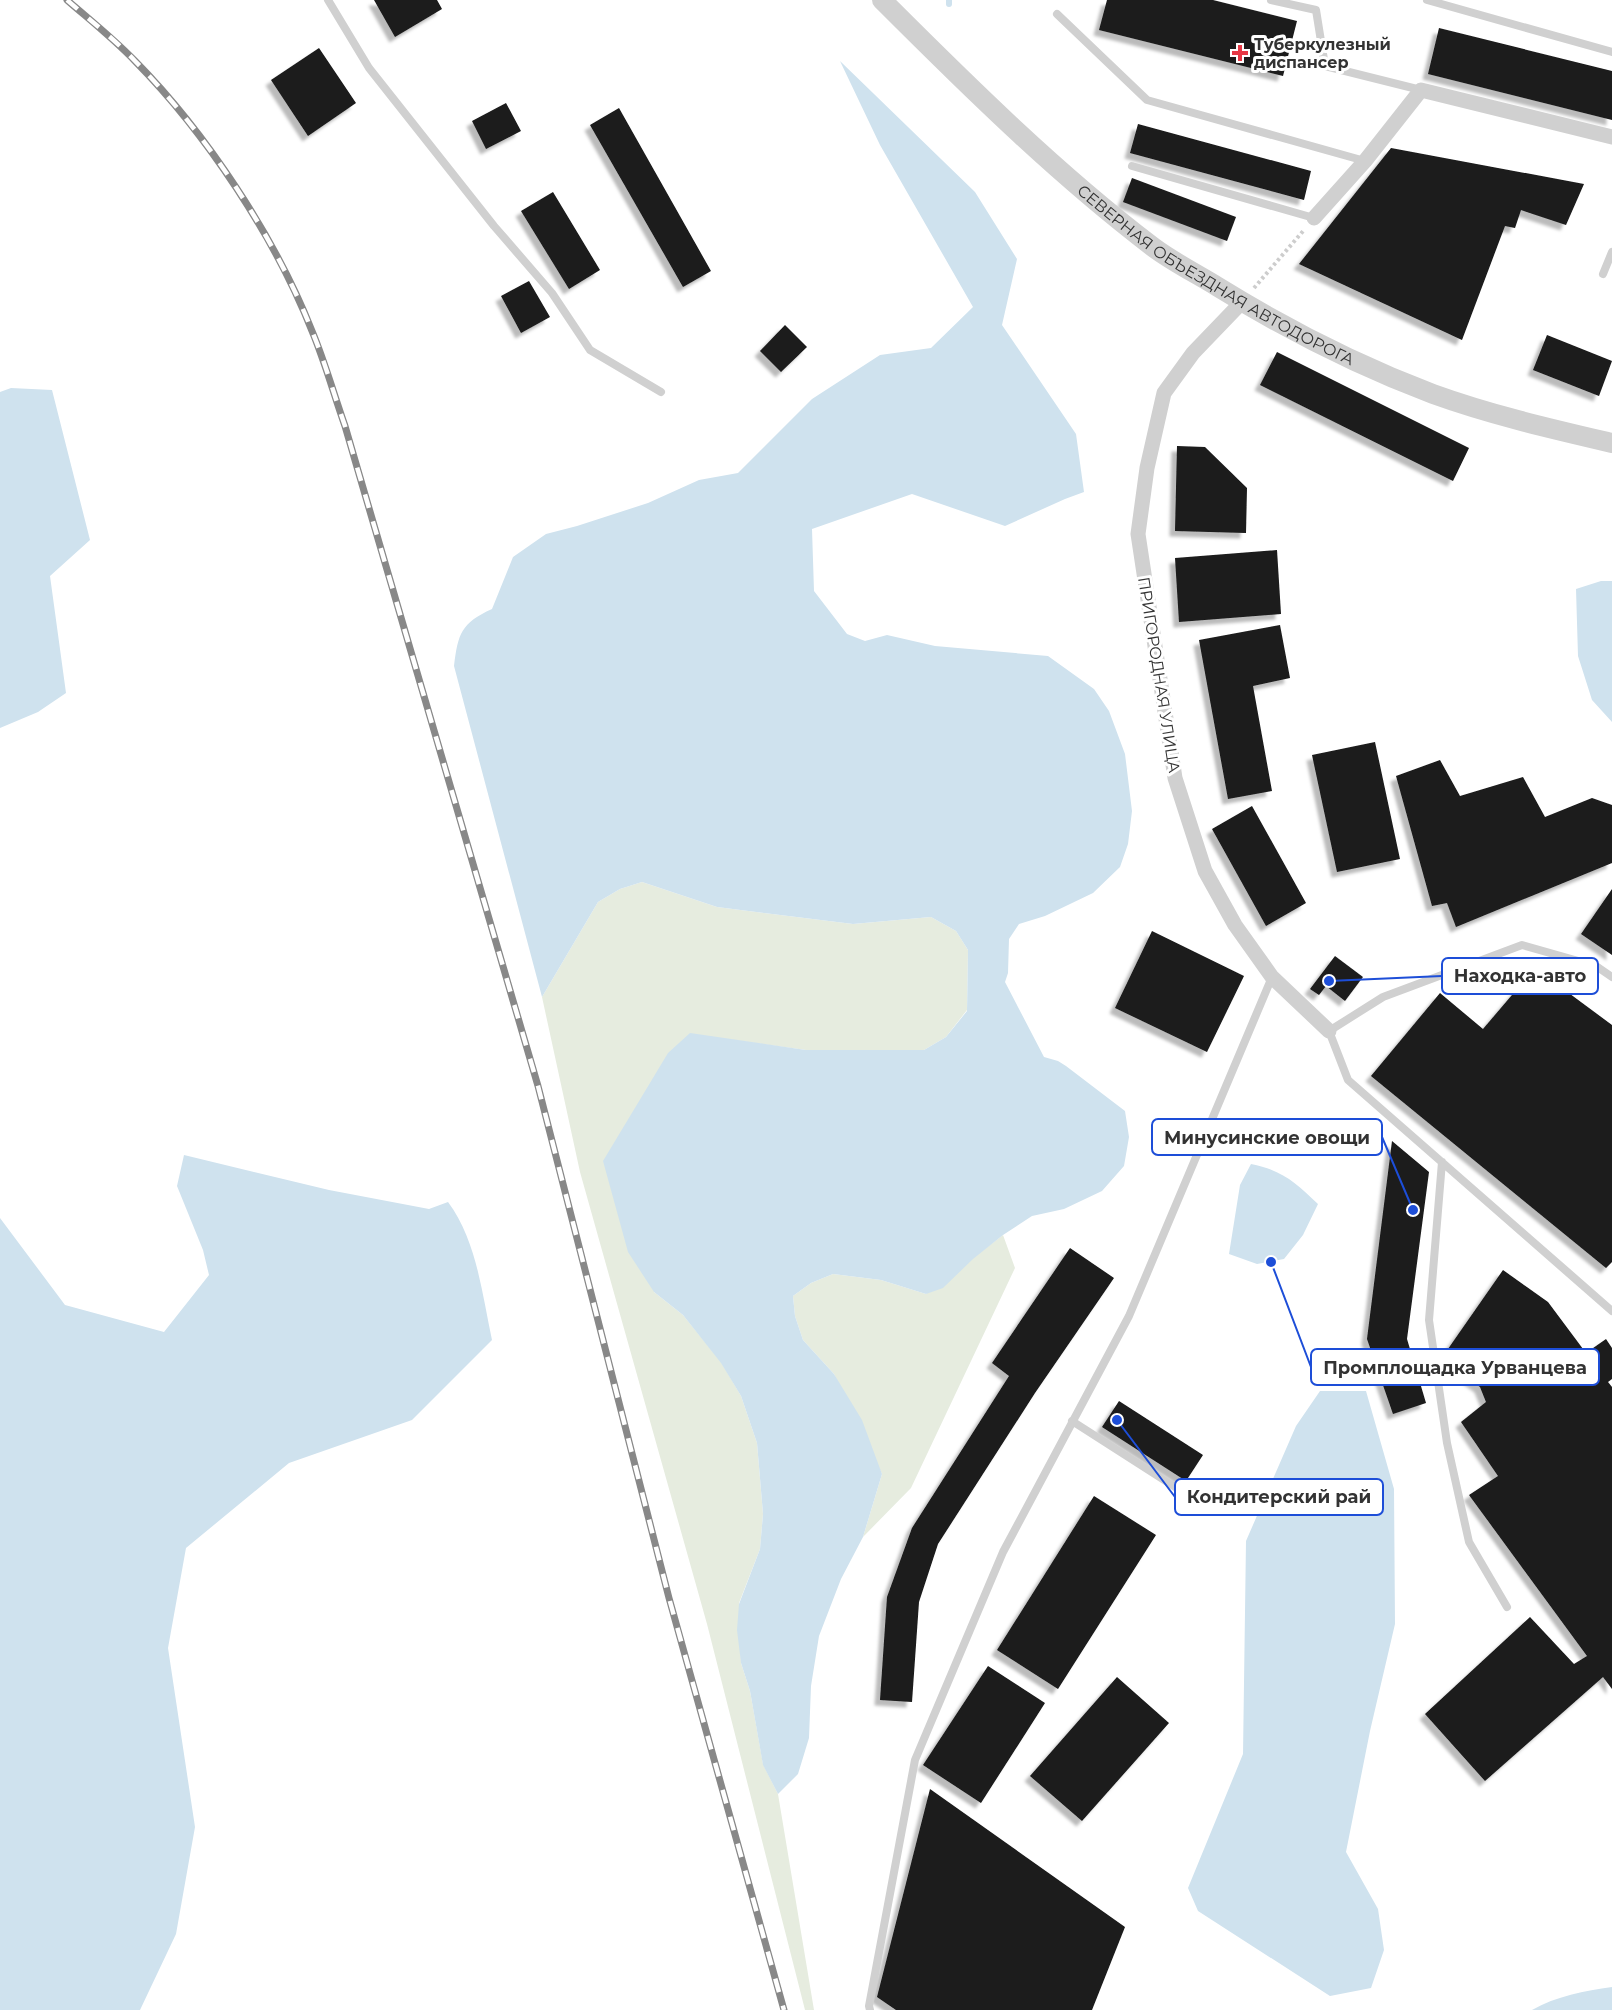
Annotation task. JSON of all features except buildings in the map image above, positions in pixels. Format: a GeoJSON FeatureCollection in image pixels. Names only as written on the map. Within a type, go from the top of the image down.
{"type":"FeatureCollection","features":[{"type":"Feature","properties":{"kind":"street","name":"СЕВЕРНАЯ ОБЪЕЗДНАЯ АВТОДОРОГА"},"geometry":{"type":"LineString","coordinates":[[882,0],[1026,139],[1086,193],[1155,248],[1242,302],[1340,354],[1434,394],[1540,426],[1612,443]]}},
{"type":"Feature","properties":{"kind":"street"},"geometry":{"type":"LineString","coordinates":[[1314,218],[1365,161],[1421,90],[1612,137]]}},
{"type":"Feature","properties":{"kind":"street","name":"ПРИГОРОДНАЯ УЛИЦА"},"geometry":{"type":"LineString","coordinates":[[1242,302],[1193,352],[1164,393],[1147,468],[1138,534],[1175,778],[1205,871],[1235,925],[1272,977],[1329,1031]]}},
{"type":"Feature","properties":{"kind":"lane"},"geometry":{"type":"LineString","coordinates":[[327,0],[369,68],[494,226],[552,293],[590,350],[661,392]]}},
{"type":"Feature","properties":{"kind":"lane"},"geometry":{"type":"LineString","coordinates":[[1271,0],[1316,10],[1325,66],[1421,90]]}},
{"type":"Feature","properties":{"kind":"lane"},"geometry":{"type":"LineString","coordinates":[[1427,0],[1612,52]]}},
{"type":"Feature","properties":{"kind":"lane"},"geometry":{"type":"LineString","coordinates":[[1057,15],[1148,100],[1365,161]]}},
{"type":"Feature","properties":{"kind":"lane"},"geometry":{"type":"LineString","coordinates":[[1132,166],[1314,218]]}},
{"type":"Feature","properties":{"kind":"lane"},"geometry":{"type":"LineString","coordinates":[[1603,274],[1612,252]]}},
{"type":"Feature","properties":{"kind":"lane"},"geometry":{"type":"LineString","coordinates":[[1612,977],[1596,966],[1522,945],[1383,997],[1329,1031],[1348,1080],[1612,1311]]}},
{"type":"Feature","properties":{"kind":"lane"},"geometry":{"type":"LineString","coordinates":[[870,2010],[915,1760],[1003,1552],[1129,1316],[1272,977]]}},
{"type":"Feature","properties":{"kind":"lane"},"geometry":{"type":"LineString","coordinates":[[1442,1162],[1430,1320],[1447,1443],[1469,1542],[1507,1607]]}},
{"type":"Feature","properties":{"kind":"lane"},"geometry":{"type":"LineString","coordinates":[[1072,1421],[1203,1505]]}},
{"type":"Feature","properties":{"kind":"path"},"geometry":{"type":"LineString","coordinates":[[1242,302],[1314,218]]}},
{"type":"Feature","properties":{"kind":"shaded area"},"geometry":{"type":"Polygon","coordinates":[[[642,882],[717,907],[853,924],[931,917],[956,931],[968,950],[967,1010],[946,1037],[924,1050],[806,1050],[690,1034],[654,1292],[683,1315],[721,1362],[741,1396],[757,1443],[763,1514],[760,1549],[739,1603],[741,1663],[750,1691],[763,1764],[778,1794],[814,2010],[805,2010],[707,1624],[580,1172],[542,997],[598,902],[620,889],[642,882]]]}},
{"type":"Feature","properties":{"kind":"shaded area"},"geometry":{"type":"Polygon","coordinates":[[[1003,1235],[1015,1268],[911,1488],[863,1537],[882,1474],[834,1374],[803,1340],[795,1316],[793,1296],[811,1283],[833,1274],[881,1280],[926,1294],[1003,1235]]]}},
{"type":"Feature","properties":{"kind":"water"},"geometry":{"type":"Polygon","coordinates":[[[840,61],[975,192],[1017,259],[1002,325],[1076,434],[1084,492],[1005,526],[912,494],[812,529],[814,591],[847,634],[865,641],[887,635],[935,646],[1048,656],[1094,689],[1109,711],[1125,754],[1132,811],[1128,844],[1120,867],[1093,893],[1045,916],[1019,924],[1009,939],[1008,973],[1005,982],[1044,1057],[1066,1066],[1125,1111],[1129,1137],[1124,1166],[1102,1191],[1064,1209],[1032,1216],[973,1259],[943,1288],[926,1294],[881,1280],[833,1274],[811,1283],[793,1296],[795,1316],[803,1340],[834,1374],[862,1420],[882,1474],[863,1537],[841,1579],[819,1636],[811,1686],[809,1738],[798,1774],[778,1794],[763,1765],[750,1691],[741,1663],[737,1630],[739,1604],[760,1549],[763,1514],[757,1443],[741,1396],[721,1363],[683,1315],[654,1292],[628,1252],[603,1161],[668,1053],[690,1033],[806,1050],[924,1050],[946,1037],[967,1011],[968,950],[956,931],[931,917],[853,924],[717,907],[642,882],[620,889],[598,902],[542,997],[454,666],[457,646],[463,631],[474,619],[492,609],[513,557],[546,534],[648,503],[699,480],[738,473],[812,399],[880,355],[931,348],[973,307],[880,145],[840,61]]]}},
{"type":"Feature","properties":{"kind":"water"},"geometry":{"type":"Polygon","coordinates":[[[11,388],[52,390],[90,540],[50,576],[66,693],[38,712],[0,728],[0,392],[11,388]]]}},
{"type":"Feature","properties":{"kind":"water"},"geometry":{"type":"Polygon","coordinates":[[[1601,581],[1612,581],[1612,722],[1592,700],[1578,656],[1576,589],[1601,581]]]}},
{"type":"Feature","properties":{"kind":"water"},"geometry":{"type":"Polygon","coordinates":[[[184,1155],[329,1190],[429,1209],[448,1202],[458,1217],[472,1251],[492,1340],[412,1420],[289,1463],[186,1548],[168,1648],[195,1827],[176,1934],[140,2010],[0,2010],[0,1218],[65,1305],[164,1332],[209,1275],[203,1250],[177,1186],[184,1155]]]}},
{"type":"Feature","properties":{"kind":"water"},"geometry":{"type":"Polygon","coordinates":[[[1251,1164],[1288,1178],[1318,1204],[1303,1235],[1284,1259],[1257,1264],[1229,1254],[1240,1185],[1251,1164]]]}},
{"type":"Feature","properties":{"kind":"water"},"geometry":{"type":"Polygon","coordinates":[[[1320,1391],[1366,1391],[1394,1489],[1395,1624],[1370,1731],[1346,1852],[1378,1909],[1384,1950],[1371,1988],[1330,1996],[1198,1911],[1188,1888],[1243,1754],[1246,1541],[1296,1426],[1320,1391]]]}},
{"type":"Feature","properties":{"kind":"water"},"geometry":{"type":"Polygon","coordinates":[[[1612,1987],[1612,2010],[1532,2010],[1581,1992],[1612,1987]]]}},
{"type":"Feature","properties":{"kind":"railway"},"geometry":{"type":"LineString","coordinates":[[67,0],[135,61],[187,120],[212,153],[279,259],[297,295],[321,355],[345,426],[538,1086],[669,1598],[784,2010]]}},
{"type":"Feature","properties":{"kind":"place","name":"Туберкулезный диспансер"},"geometry":{"type":"Point","coordinates":[1240,53]}},
{"type":"Feature","properties":{"kind":"place","name":"Находка-авто"},"geometry":{"type":"Point","coordinates":[1329,981]}},
{"type":"Feature","properties":{"kind":"place","name":"Минусинские овощи"},"geometry":{"type":"Point","coordinates":[1413,1210]}},
{"type":"Feature","properties":{"kind":"place","name":"Промплощадка Урванцева"},"geometry":{"type":"Point","coordinates":[1271,1262]}},
{"type":"Feature","properties":{"kind":"place","name":"Кондитерский рай"},"geometry":{"type":"Point","coordinates":[1117,1420]}}]}
